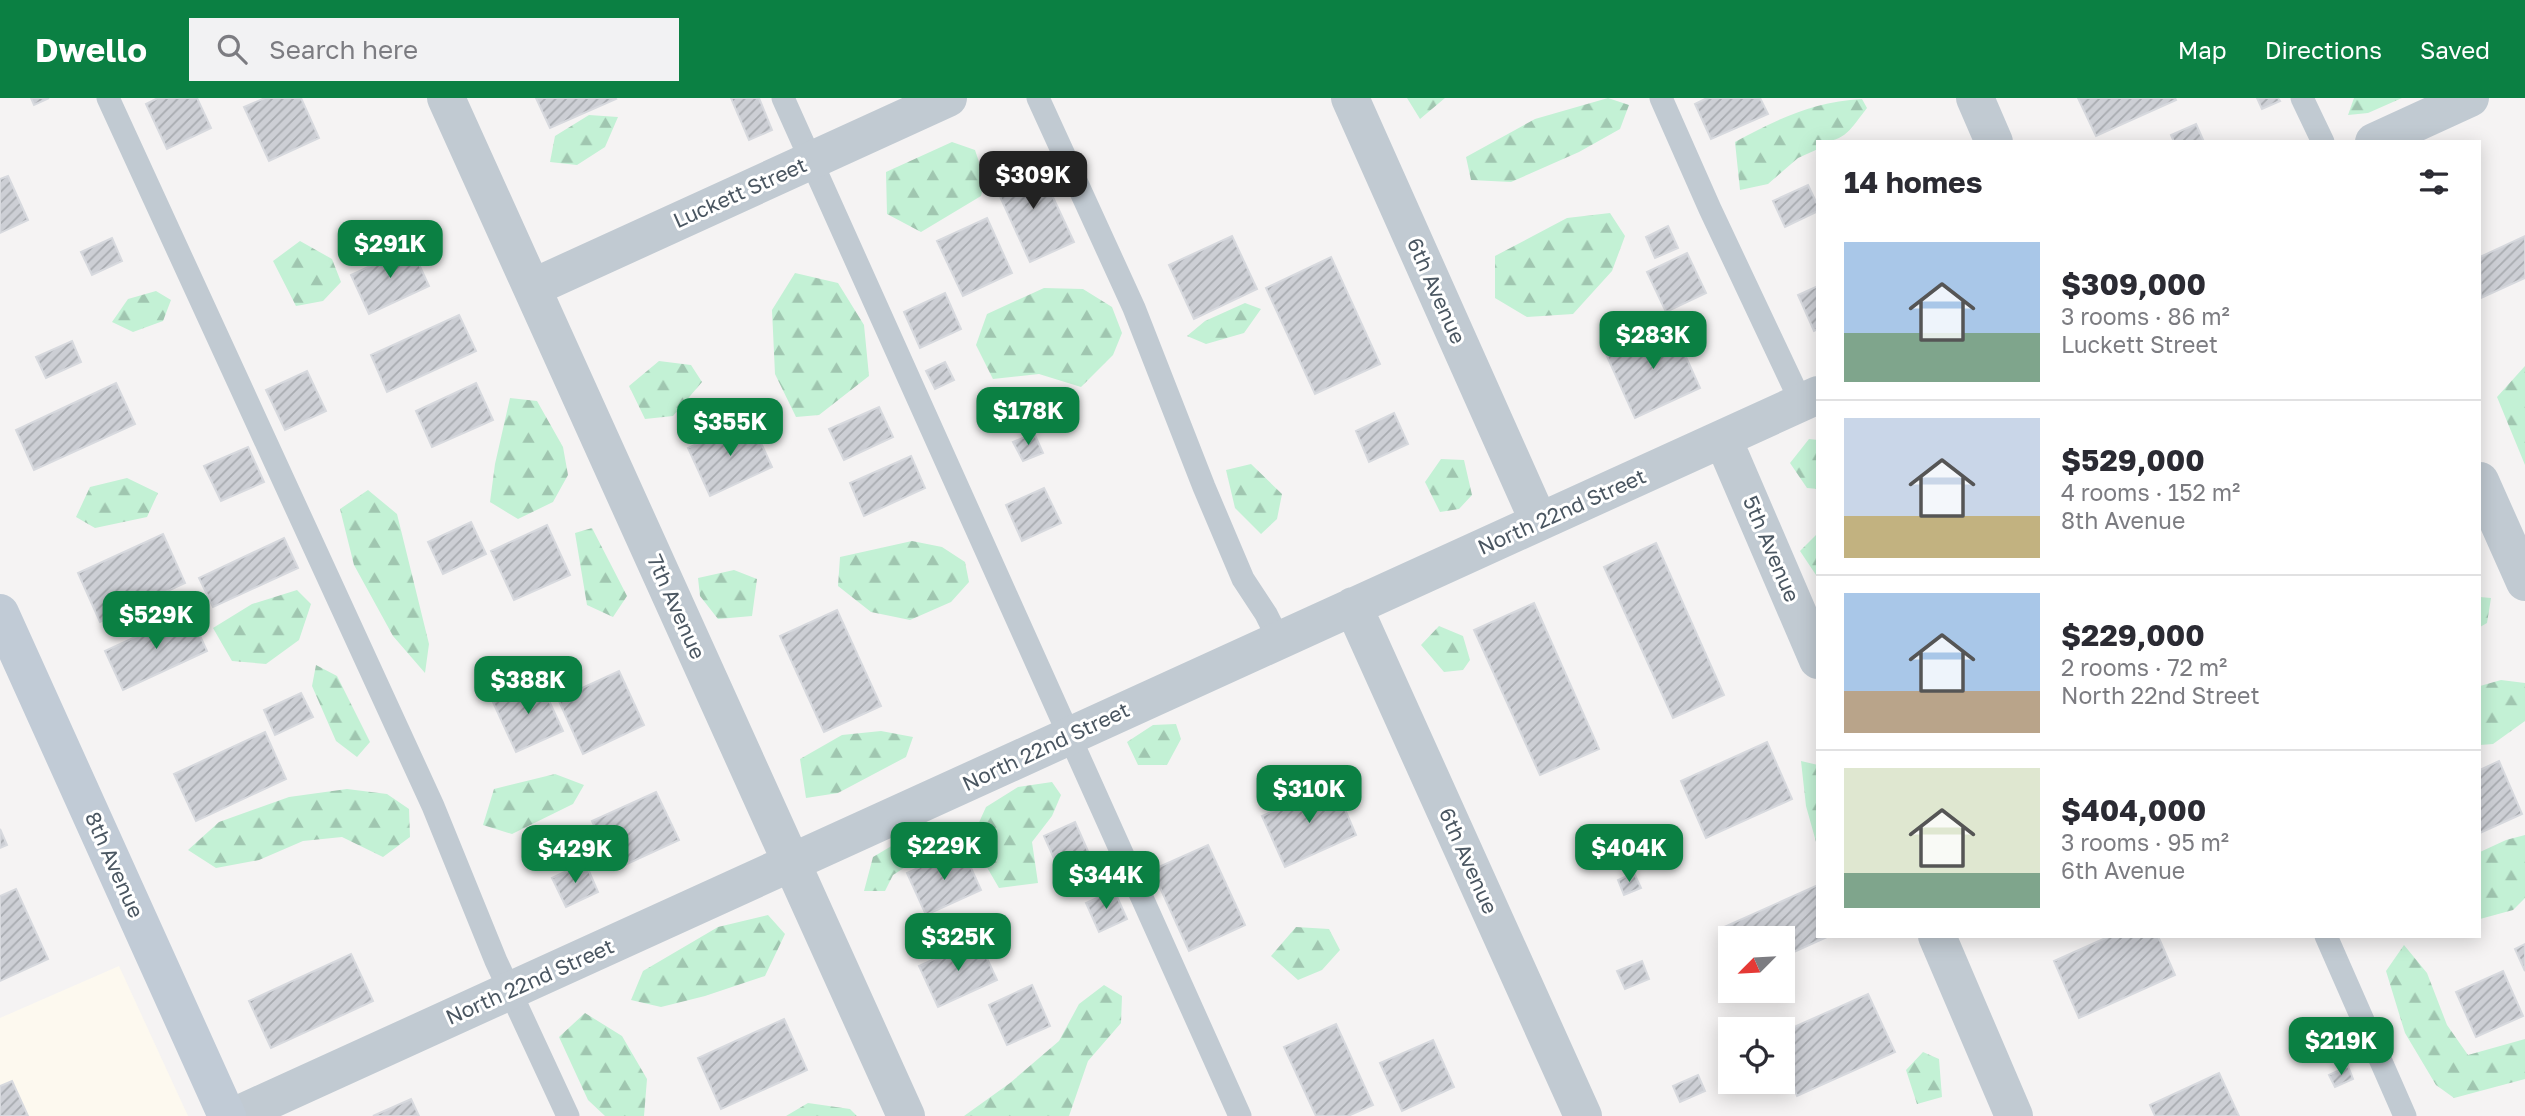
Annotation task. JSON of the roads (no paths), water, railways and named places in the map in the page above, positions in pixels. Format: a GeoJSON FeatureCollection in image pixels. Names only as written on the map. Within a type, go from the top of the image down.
{"type":"FeatureCollection","features":[{"type":"Feature","properties":{"kind":"street","name":"7th Avenue"},"geometry":{"type":"LineString","coordinates":[[446,98],[906,1116]]}},
{"type":"Feature","properties":{"kind":"street","name":"Luckett Street"},"geometry":{"type":"LineString","coordinates":[[532,288],[948,98]]}},
{"type":"Feature","properties":{"kind":"street","name":"6th Avenue"},"geometry":{"type":"LineString","coordinates":[[1350,98],[1539,522]]}},
{"type":"Feature","properties":{"kind":"street"},"geometry":{"type":"LineString","coordinates":[[1975,98],[1993,140]]}},
{"type":"Feature","properties":{"kind":"street"},"geometry":{"type":"LineString","coordinates":[[2378,140],[2470,98]]}},
{"type":"Feature","properties":{"kind":"street","name":"North 22nd Street"},"geometry":{"type":"LineString","coordinates":[[235,1116],[1810,398]]}},
{"type":"Feature","properties":{"kind":"street","name":"5th Avenue"},"geometry":{"type":"LineString","coordinates":[[1723,439],[1816,655]]}},
{"type":"Feature","properties":{"kind":"street"},"geometry":{"type":"LineString","coordinates":[[2481,483],[2525,582]]}},
{"type":"Feature","properties":{"kind":"street","name":"6th Avenue"},"geometry":{"type":"LineString","coordinates":[[1353,607],[1583,1116]]}},
{"type":"Feature","properties":{"kind":"street","name":"8th Avenue"},"geometry":{"type":"LineString","coordinates":[[0,613],[227,1116]]}},
{"type":"Feature","properties":{"kind":"street"},"geometry":{"type":"LineString","coordinates":[[1938,938],[2014,1116]]}},
{"type":"Feature","properties":{"kind":"lane"},"geometry":{"type":"LineString","coordinates":[[108,98],[433,807],[510,991],[568,1116]]}},
{"type":"Feature","properties":{"kind":"lane"},"geometry":{"type":"LineString","coordinates":[[783,98],[1240,1116]]}},
{"type":"Feature","properties":{"kind":"lane"},"geometry":{"type":"LineString","coordinates":[[1038,98],[1135,308],[1242,579],[1266,614],[1279,640]]}},
{"type":"Feature","properties":{"kind":"lane"},"geometry":{"type":"LineString","coordinates":[[1661,98],[1710,209],[1810,398]]}},
{"type":"Feature","properties":{"kind":"lane"},"geometry":{"type":"LineString","coordinates":[[2302,98],[2322,140]]}},
{"type":"Feature","properties":{"kind":"lane"},"geometry":{"type":"LineString","coordinates":[[2327,938],[2404,1116]]}}]}
